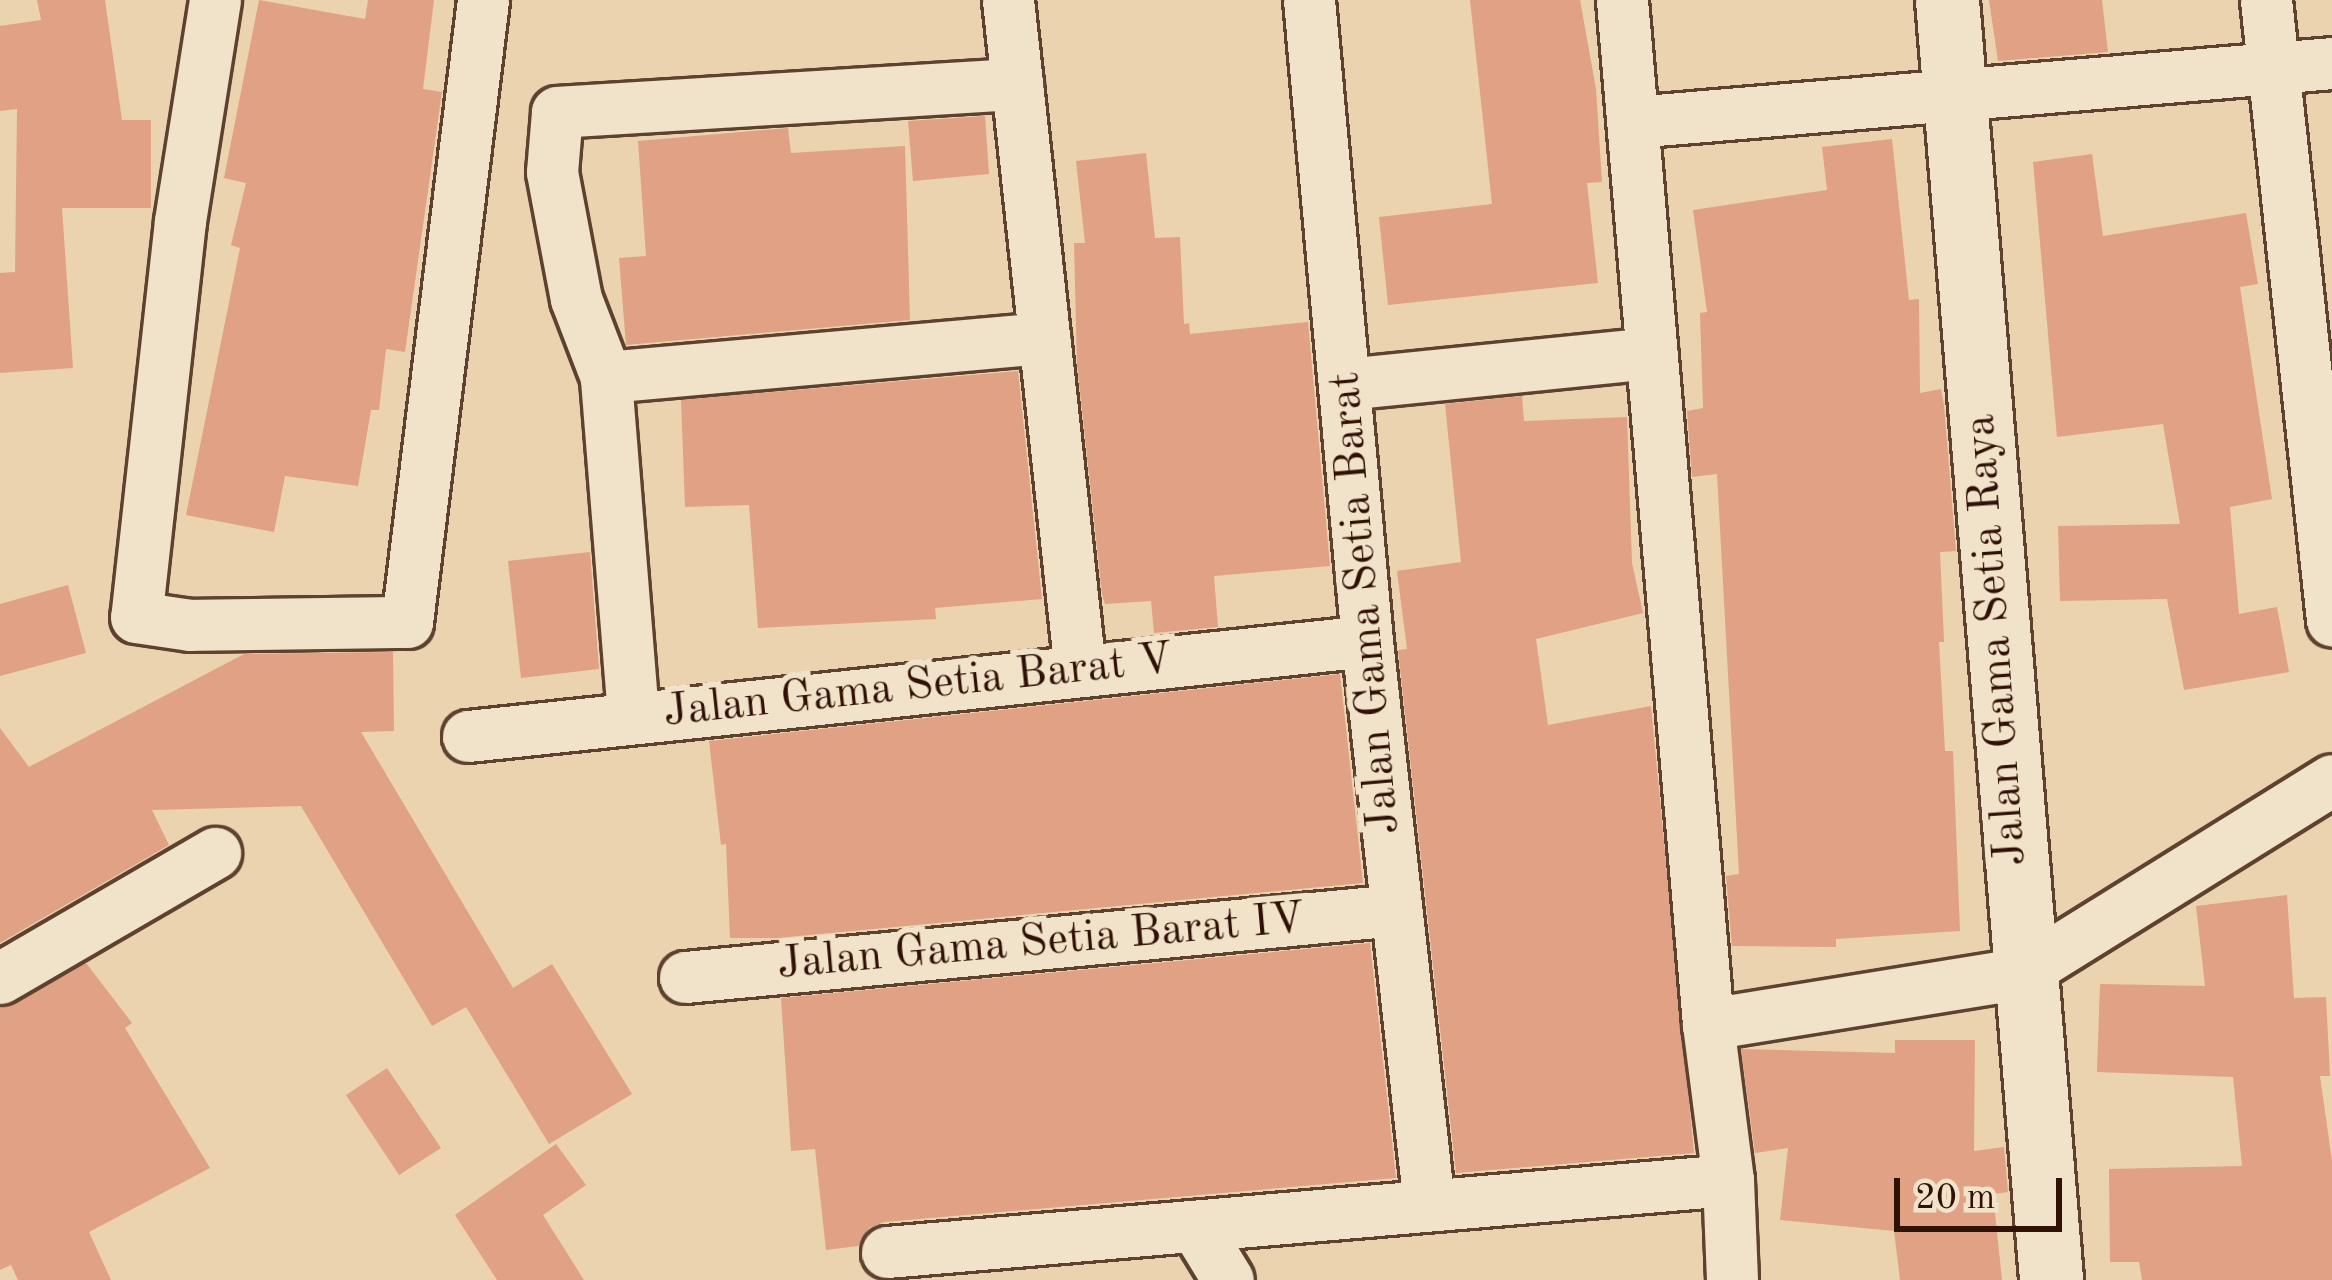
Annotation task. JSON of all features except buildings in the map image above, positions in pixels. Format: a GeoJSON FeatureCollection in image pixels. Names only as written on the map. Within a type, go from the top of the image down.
{"type":"FeatureCollection","features":[{"type":"Feature","properties":{"kind":"street"},"geometry":{"type":"LineString","coordinates":[[215,0],[180,221],[136,616],[190,625],[407,622],[484,0]]}},
{"type":"Feature","properties":{"kind":"street"},"geometry":{"type":"LineString","coordinates":[[1008,0],[1080,670]]}},
{"type":"Feature","properties":{"kind":"street","name":"Jalan Gama Setia Barat"},"geometry":{"type":"LineString","coordinates":[[1309,0],[1367,641],[1429,1205]]}},
{"type":"Feature","properties":{"kind":"street"},"geometry":{"type":"LineString","coordinates":[[1622,0],[1708,1024],[1728,1180],[1732,1280]]}},
{"type":"Feature","properties":{"kind":"street","name":"Jalan Gama Setia Raya"},"geometry":{"type":"LineString","coordinates":[[1947,0],[2022,973],[2051,1280]]}},
{"type":"Feature","properties":{"kind":"street"},"geometry":{"type":"LineString","coordinates":[[2266,0],[2332,620]]}},
{"type":"Feature","properties":{"kind":"street"},"geometry":{"type":"LineString","coordinates":[[1633,122],[2332,63]]}},
{"type":"Feature","properties":{"kind":"street"},"geometry":{"type":"LineString","coordinates":[[633,715],[606,377],[576,299],[552,172],[557,112],[1017,84]]}},
{"type":"Feature","properties":{"kind":"street"},"geometry":{"type":"LineString","coordinates":[[606,377],[1044,338]]}},
{"type":"Feature","properties":{"kind":"street"},"geometry":{"type":"LineString","coordinates":[[1345,385],[1651,353]]}},
{"type":"Feature","properties":{"kind":"street","name":"Jalan Gama Setia Barat V"},"geometry":{"type":"LineString","coordinates":[[468,736],[1367,641]]}},
{"type":"Feature","properties":{"kind":"street"},"geometry":{"type":"LineString","coordinates":[[1708,1024],[2022,973],[2332,780]]}},
{"type":"Feature","properties":{"kind":"street"},"geometry":{"type":"LineString","coordinates":[[0,978],[215,853]]}},
{"type":"Feature","properties":{"kind":"street","name":"Jalan Gama Setia Barat IV"},"geometry":{"type":"LineString","coordinates":[[686,976],[1396,910]]}},
{"type":"Feature","properties":{"kind":"street"},"geometry":{"type":"LineString","coordinates":[[886,1252],[1728,1180]]}},
{"type":"Feature","properties":{"kind":"street"},"geometry":{"type":"LineString","coordinates":[[1195,1226],[1228,1280]]}}]}
